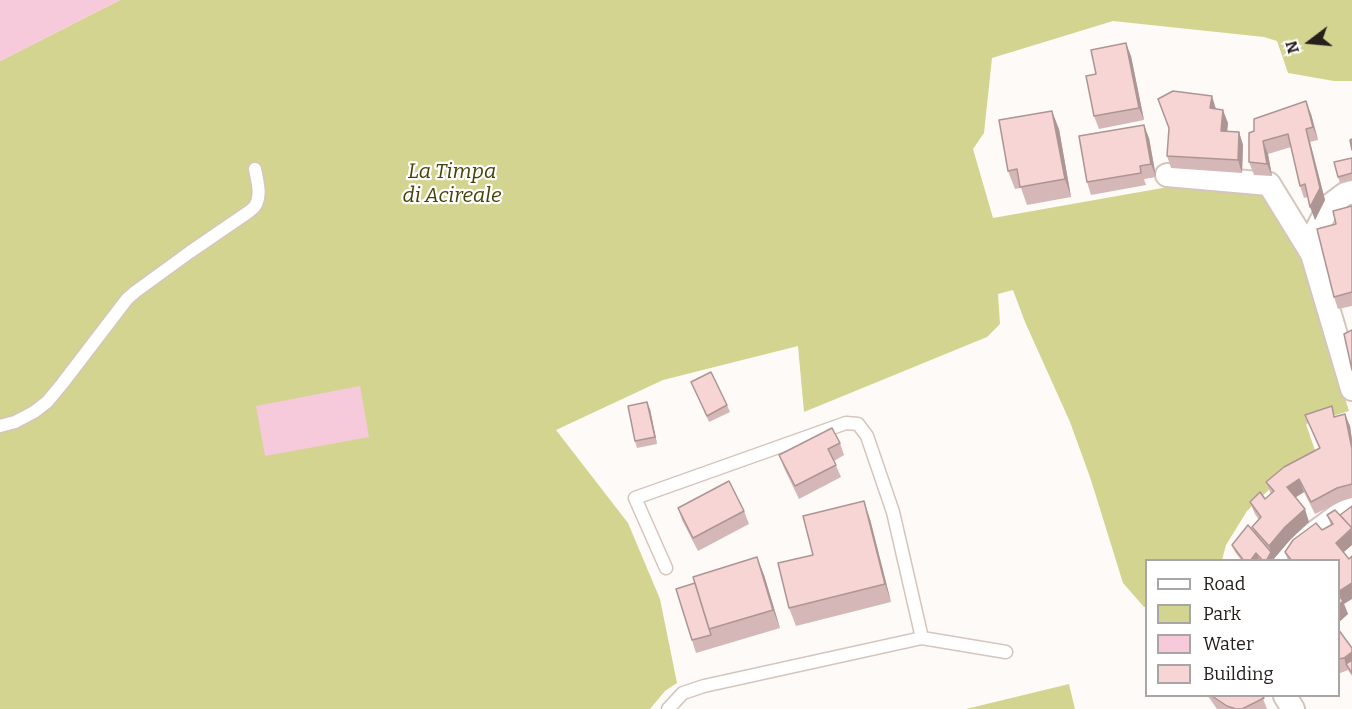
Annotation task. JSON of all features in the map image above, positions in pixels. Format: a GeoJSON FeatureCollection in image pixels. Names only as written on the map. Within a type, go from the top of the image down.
{"type":"FeatureCollection","features":[{"type":"Feature","properties":{"kind":"street"},"geometry":{"type":"LineString","coordinates":[[1167,175],[1269,184],[1312,254],[1352,389]]}},
{"type":"Feature","properties":{"kind":"street"},"geometry":{"type":"LineString","coordinates":[[1312,254],[1317,229],[1329,206],[1345,194],[1352,192]]}},
{"type":"Feature","properties":{"kind":"street"},"geometry":{"type":"LineString","coordinates":[[1284,559],[1295,547],[1352,507]]}},
{"type":"Feature","properties":{"kind":"lane"},"geometry":{"type":"LineString","coordinates":[[0,426],[15,422],[47,402],[127,299],[135,292],[255,206],[259,197],[255,169]]}},
{"type":"Feature","properties":{"kind":"lane"},"geometry":{"type":"LineString","coordinates":[[666,568],[635,498],[846,423],[858,424],[867,436],[893,512],[922,638]]}},
{"type":"Feature","properties":{"kind":"lane"},"geometry":{"type":"LineString","coordinates":[[668,709],[683,693],[705,686],[922,638],[1006,652]]}},
{"type":"Feature","properties":{"kind":"green space","name":"La Timpa di Acireale"},"geometry":{"type":"Polygon","coordinates":[[[120,0],[1352,0],[1352,81],[1334,81],[1288,73],[1277,41],[1264,37],[1113,21],[992,58],[984,133],[973,149],[993,218],[1185,184],[1262,191],[1294,234],[1349,411],[1306,424],[1318,459],[1285,474],[1247,511],[1226,545],[1222,559],[1145,559],[1144,607],[1123,583],[1091,480],[1070,422],[1013,290],[998,294],[1000,324],[987,337],[804,412],[798,346],[663,380],[556,430],[628,523],[660,599],[677,683],[665,691],[650,709],[0,709],[0,61],[120,0]]]}},
{"type":"Feature","properties":{"kind":"green space"},"geometry":{"type":"Polygon","coordinates":[[[1069,684],[1075,709],[966,709],[1069,684]]]}},
{"type":"Feature","properties":{"kind":"water"},"geometry":{"type":"Polygon","coordinates":[[[0,0],[120,0],[0,61],[0,0]]]}},
{"type":"Feature","properties":{"kind":"water"},"geometry":{"type":"Polygon","coordinates":[[[360,386],[369,437],[265,456],[256,406],[360,386]]]}},
{"type":"Feature","properties":{"kind":"building"},"geometry":{"type":"Polygon","coordinates":[[[1126,43],[1139,108],[1094,116],[1086,76],[1096,74],[1091,50],[1126,43]]]}},
{"type":"Feature","properties":{"kind":"building"},"geometry":{"type":"Polygon","coordinates":[[[1173,91],[1212,96],[1210,108],[1223,110],[1221,131],[1239,132],[1238,160],[1167,156],[1169,128],[1158,99],[1173,91]]]}},
{"type":"Feature","properties":{"kind":"building"},"geometry":{"type":"Polygon","coordinates":[[[1306,101],[1313,127],[1306,129],[1320,188],[1310,207],[1305,184],[1300,186],[1288,134],[1263,141],[1267,164],[1249,162],[1249,133],[1254,131],[1254,119],[1306,101]]]}},
{"type":"Feature","properties":{"kind":"building"},"geometry":{"type":"Polygon","coordinates":[[[1052,111],[1065,179],[1020,187],[1017,169],[1008,171],[999,120],[1052,111]]]}},
{"type":"Feature","properties":{"kind":"building"},"geometry":{"type":"Polygon","coordinates":[[[1144,125],[1151,164],[1140,166],[1141,173],[1087,182],[1079,136],[1144,125]]]}},
{"type":"Feature","properties":{"kind":"building"},"geometry":{"type":"Polygon","coordinates":[[[1352,158],[1352,173],[1338,177],[1334,162],[1352,158]]]}},
{"type":"Feature","properties":{"kind":"building"},"geometry":{"type":"Polygon","coordinates":[[[1352,206],[1352,292],[1334,297],[1317,229],[1336,224],[1333,211],[1352,206]]]}},
{"type":"Feature","properties":{"kind":"building"},"geometry":{"type":"Polygon","coordinates":[[[1352,330],[1352,370],[1344,334],[1352,330]]]}},
{"type":"Feature","properties":{"kind":"building"},"geometry":{"type":"Polygon","coordinates":[[[711,372],[727,405],[707,416],[691,382],[711,372]]]}},
{"type":"Feature","properties":{"kind":"building"},"geometry":{"type":"Polygon","coordinates":[[[647,402],[655,437],[635,441],[628,406],[647,402]]]}},
{"type":"Feature","properties":{"kind":"building"},"geometry":{"type":"Polygon","coordinates":[[[1332,406],[1334,417],[1345,414],[1352,449],[1352,484],[1337,488],[1311,502],[1299,479],[1287,487],[1305,509],[1269,546],[1252,527],[1261,517],[1250,502],[1260,492],[1265,499],[1274,491],[1266,482],[1284,467],[1320,448],[1305,415],[1332,406]]]}},
{"type":"Feature","properties":{"kind":"building"},"geometry":{"type":"Polygon","coordinates":[[[832,428],[840,443],[828,449],[836,465],[795,486],[779,455],[832,428]]]}},
{"type":"Feature","properties":{"kind":"building"},"geometry":{"type":"Polygon","coordinates":[[[729,481],[744,511],[693,538],[678,508],[729,481]]]}},
{"type":"Feature","properties":{"kind":"building"},"geometry":{"type":"Polygon","coordinates":[[[864,501],[885,584],[789,608],[778,563],[813,555],[803,516],[864,501]]]}},
{"type":"Feature","properties":{"kind":"building"},"geometry":{"type":"Polygon","coordinates":[[[1352,506],[1352,528],[1340,515],[1352,506]]]}},
{"type":"Feature","properties":{"kind":"building"},"geometry":{"type":"Polygon","coordinates":[[[1335,510],[1352,528],[1336,543],[1349,559],[1352,556],[1352,583],[1340,591],[1340,559],[1290,559],[1285,552],[1293,540],[1316,523],[1322,530],[1333,524],[1327,515],[1335,510]]]}},
{"type":"Feature","properties":{"kind":"building"},"geometry":{"type":"Polygon","coordinates":[[[1248,525],[1271,552],[1267,559],[1261,559],[1256,553],[1252,559],[1242,559],[1232,545],[1248,525]]]}},
{"type":"Feature","properties":{"kind":"building"},"geometry":{"type":"Polygon","coordinates":[[[757,557],[773,610],[709,629],[693,577],[757,557]]]}},
{"type":"Feature","properties":{"kind":"building"},"geometry":{"type":"Polygon","coordinates":[[[695,583],[711,635],[692,640],[676,589],[695,583]]]}},
{"type":"Feature","properties":{"kind":"building"},"geometry":{"type":"Polygon","coordinates":[[[1340,632],[1352,648],[1352,652],[1340,659],[1340,632]]]}},
{"type":"Feature","properties":{"kind":"building"},"geometry":{"type":"Polygon","coordinates":[[[1352,660],[1352,673],[1346,664],[1352,660]]]}},
{"type":"Feature","properties":{"kind":"building"},"geometry":{"type":"Polygon","coordinates":[[[1214,697],[1264,698],[1242,709],[1227,706],[1214,697]]]}}]}
